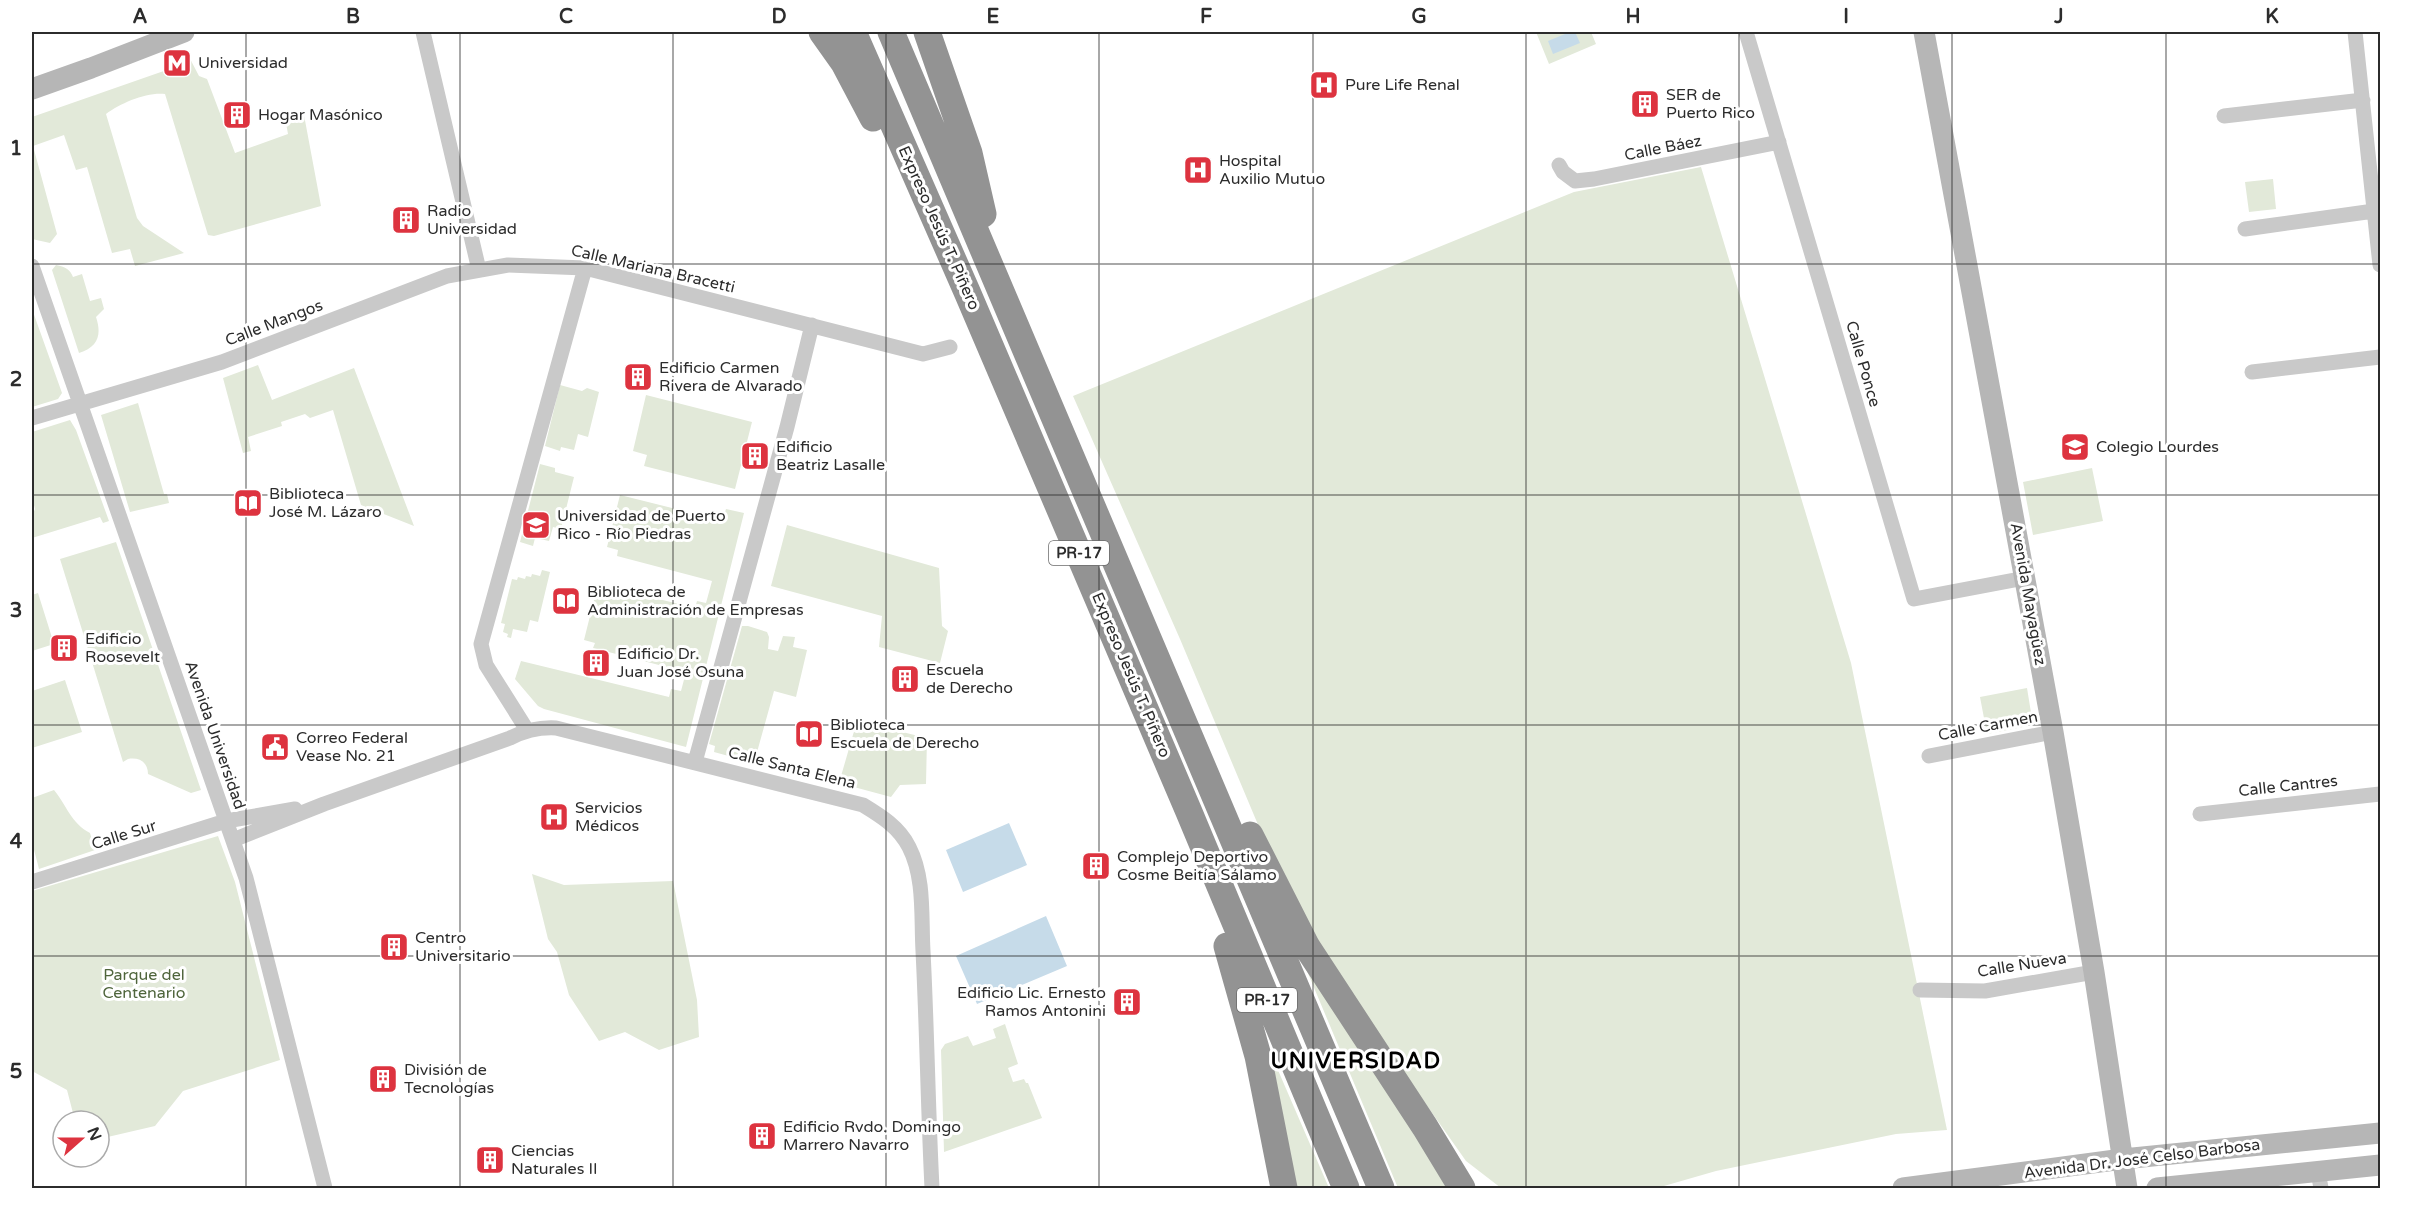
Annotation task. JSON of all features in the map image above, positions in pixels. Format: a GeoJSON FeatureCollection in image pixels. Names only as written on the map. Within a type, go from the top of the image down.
{"type":"FeatureCollection","features":[{"type":"Feature","properties":{"kind":"highway"},"geometry":{"type":"LineString","coordinates":[[822,32],[844,63],[867,105],[917,215],[968,294]]}},
{"type":"Feature","properties":{"kind":"highway","name":"Expreso Jesús T. Piñero"},"geometry":{"type":"LineString","coordinates":[[853,32],[968,294],[1189,812],[1346,1188]]}},
{"type":"Feature","properties":{"kind":"highway","name":"Expreso Jesús T. Piñero"},"geometry":{"type":"LineString","coordinates":[[891,32],[1382,1188]]}},
{"type":"Feature","properties":{"kind":"highway"},"geometry":{"type":"LineString","coordinates":[[927,32],[969,153],[999,282]]}},
{"type":"Feature","properties":{"kind":"highway"},"geometry":{"type":"LineString","coordinates":[[1199,754],[1243,819],[1307,947],[1425,1127],[1462,1188]]}},
{"type":"Feature","properties":{"kind":"highway"},"geometry":{"type":"LineString","coordinates":[[1189,812],[1210,901],[1232,959],[1256,1046],[1284,1187]]}},
{"type":"Feature","properties":{"kind":"highway"},"geometry":{"type":"LineString","coordinates":[[1425,1127],[1481,1188]]}},
{"type":"Feature","properties":{"kind":"street"},"geometry":{"type":"LineString","coordinates":[[32,88],[184,32]]}},
{"type":"Feature","properties":{"kind":"street"},"geometry":{"type":"LineString","coordinates":[[423,32],[479,270]]}},
{"type":"Feature","properties":{"kind":"street","name":"Calle Ponce"},"geometry":{"type":"LineString","coordinates":[[1746,32],[1914,598],[2025,578]]}},
{"type":"Feature","properties":{"kind":"street","name":"Avenida Mayagüez"},"geometry":{"type":"LineString","coordinates":[[1924,32],[2053,732],[2094,972],[2127,1188]]}},
{"type":"Feature","properties":{"kind":"street"},"geometry":{"type":"LineString","coordinates":[[2355,32],[2380,264]]}},
{"type":"Feature","properties":{"kind":"street"},"geometry":{"type":"LineString","coordinates":[[2224,116],[2363,100]]}},
{"type":"Feature","properties":{"kind":"street","name":"Calle Báez"},"geometry":{"type":"LineString","coordinates":[[1559,165],[1563,172],[1575,181],[1779,142]]}},
{"type":"Feature","properties":{"kind":"street"},"geometry":{"type":"LineString","coordinates":[[2245,229],[2374,211]]}},
{"type":"Feature","properties":{"kind":"street","name":"Calle Mariana Bracetti"},"geometry":{"type":"LineString","coordinates":[[479,270],[508,265],[585,268],[924,354],[950,347]]}},
{"type":"Feature","properties":{"kind":"street","name":"Avenida Universidad"},"geometry":{"type":"LineString","coordinates":[[32,266],[42,301],[246,879],[325,1188]]}},
{"type":"Feature","properties":{"kind":"street"},"geometry":{"type":"LineString","coordinates":[[527,730],[486,664],[481,644],[585,268]]}},
{"type":"Feature","properties":{"kind":"street","name":"Calle Mangos"},"geometry":{"type":"LineString","coordinates":[[32,418],[222,362],[447,276],[479,270]]}},
{"type":"Feature","properties":{"kind":"street","name":"Avenida Universidad"},"geometry":{"type":"LineString","coordinates":[[32,289],[42,301]]}},
{"type":"Feature","properties":{"kind":"street"},"geometry":{"type":"LineString","coordinates":[[695,762],[784,438],[812,325]]}},
{"type":"Feature","properties":{"kind":"street"},"geometry":{"type":"LineString","coordinates":[[2252,372],[2380,357]]}},
{"type":"Feature","properties":{"kind":"street","name":"Calle Santa Elena"},"geometry":{"type":"LineString","coordinates":[[233,840],[324,804],[527,730],[556,728],[863,804],[894,825],[910,848],[919,876],[928,1042],[932,1188]]}},
{"type":"Feature","properties":{"kind":"street","name":"Calle Carmen"},"geometry":{"type":"LineString","coordinates":[[1929,756],[2053,732]]}},
{"type":"Feature","properties":{"kind":"street","name":"Calle Cantres"},"geometry":{"type":"LineString","coordinates":[[2200,814],[2380,794]]}},
{"type":"Feature","properties":{"kind":"street","name":"Calle Santa Elena"},"geometry":{"type":"LineString","coordinates":[[226,820],[324,804]]}},
{"type":"Feature","properties":{"kind":"street","name":"Calle Sur"},"geometry":{"type":"LineString","coordinates":[[32,882],[226,820]]}},
{"type":"Feature","properties":{"kind":"street","name":"Calle Nueva"},"geometry":{"type":"LineString","coordinates":[[1920,990],[1985,991],[2094,972]]}},
{"type":"Feature","properties":{"kind":"street","name":"Avenida Dr. José Celso Barbosa"},"geometry":{"type":"LineString","coordinates":[[1903,1188],[2123,1159],[2380,1132]]}},
{"type":"Feature","properties":{"kind":"street","name":"Avenida Dr. José Celso Barbosa"},"geometry":{"type":"LineString","coordinates":[[2157,1188],[2320,1180],[2380,1165]]}},
{"type":"Feature","properties":{"kind":"green space"},"geometry":{"type":"Polygon","coordinates":[[[1536,32],[1591,32],[1596,44],[1549,64],[1536,32]]]}},
{"type":"Feature","properties":{"kind":"green space"},"geometry":{"type":"Polygon","coordinates":[[[187,53],[199,76],[207,79],[235,153],[288,134],[286,123],[304,115],[321,206],[214,236],[208,235],[165,94],[158,94],[134,99],[106,114],[137,218],[143,226],[184,253],[135,266],[130,249],[112,253],[87,167],[76,170],[64,135],[33,146],[57,234],[50,243],[32,239],[32,117],[181,65],[177,56],[187,53]]]}},
{"type":"Feature","properties":{"kind":"green space"},"geometry":{"type":"Polygon","coordinates":[[[1701,167],[1851,663],[1947,1130],[1896,1134],[1716,1171],[1657,1188],[1501,1188],[1466,1161],[1301,927],[1180,639],[1073,396],[1574,192],[1701,167]]]}},
{"type":"Feature","properties":{"kind":"green space"},"geometry":{"type":"Polygon","coordinates":[[[2273,179],[2276,209],[2249,212],[2245,182],[2273,179]]]}},
{"type":"Feature","properties":{"kind":"green space"},"geometry":{"type":"Polygon","coordinates":[[[56,265],[67,269],[73,277],[82,274],[90,301],[101,298],[104,309],[96,317],[99,329],[97,340],[91,347],[79,353],[52,270],[56,265]]]}},
{"type":"Feature","properties":{"kind":"green space"},"geometry":{"type":"Polygon","coordinates":[[[32,309],[62,393],[58,399],[32,407],[32,309]]]}},
{"type":"Feature","properties":{"kind":"green space"},"geometry":{"type":"Polygon","coordinates":[[[258,365],[272,400],[354,368],[414,526],[361,505],[333,410],[310,418],[305,414],[281,422],[282,426],[248,437],[251,451],[243,453],[223,378],[258,365]]]}},
{"type":"Feature","properties":{"kind":"green space"},"geometry":{"type":"Polygon","coordinates":[[[560,385],[582,391],[587,388],[599,392],[588,437],[578,434],[574,450],[561,447],[560,451],[545,446],[560,385]]]}},
{"type":"Feature","properties":{"kind":"green space"},"geometry":{"type":"Polygon","coordinates":[[[646,395],[752,422],[735,489],[644,466],[647,455],[633,451],[646,395]]]}},
{"type":"Feature","properties":{"kind":"green space"},"geometry":{"type":"Polygon","coordinates":[[[138,403],[164,494],[167,494],[169,503],[130,512],[101,415],[138,403]]]}},
{"type":"Feature","properties":{"kind":"green space"},"geometry":{"type":"Polygon","coordinates":[[[70,420],[76,430],[109,521],[103,523],[100,517],[32,538],[32,516],[35,509],[32,497],[32,432],[70,420]]]}},
{"type":"Feature","properties":{"kind":"green space"},"geometry":{"type":"Polygon","coordinates":[[[540,464],[555,468],[555,472],[574,477],[561,529],[553,527],[549,541],[535,538],[533,546],[520,542],[540,464]]]}},
{"type":"Feature","properties":{"kind":"green space"},"geometry":{"type":"Polygon","coordinates":[[[2092,468],[2103,521],[2033,535],[2023,482],[2092,468]]]}},
{"type":"Feature","properties":{"kind":"green space"},"geometry":{"type":"Polygon","coordinates":[[[620,495],[716,519],[719,511],[725,512],[726,509],[744,513],[686,747],[544,709],[538,706],[515,679],[521,661],[669,697],[671,689],[681,691],[686,672],[593,648],[595,643],[584,640],[598,584],[695,608],[697,601],[706,603],[712,581],[617,556],[618,550],[607,547],[620,495]]]}},
{"type":"Feature","properties":{"kind":"green space"},"geometry":{"type":"Polygon","coordinates":[[[787,525],[939,568],[942,626],[948,631],[940,663],[879,647],[882,616],[771,586],[787,525]]]}},
{"type":"Feature","properties":{"kind":"green space"},"geometry":{"type":"Polygon","coordinates":[[[116,542],[201,790],[191,793],[148,774],[145,763],[139,760],[128,759],[123,762],[60,559],[116,542]]]}},
{"type":"Feature","properties":{"kind":"green space"},"geometry":{"type":"Polygon","coordinates":[[[542,570],[550,572],[538,622],[530,620],[527,632],[513,629],[511,638],[507,637],[508,634],[503,632],[505,624],[501,623],[512,579],[517,580],[518,577],[525,579],[526,576],[531,577],[532,574],[540,576],[542,570]]]}},
{"type":"Feature","properties":{"kind":"green space"},"geometry":{"type":"Polygon","coordinates":[[[38,593],[54,644],[32,651],[32,595],[38,593]]]}},
{"type":"Feature","properties":{"kind":"green space"},"geometry":{"type":"Polygon","coordinates":[[[742,626],[767,632],[768,649],[778,651],[783,636],[795,637],[793,647],[807,650],[796,697],[774,691],[754,763],[714,752],[715,746],[709,744],[742,626]]]}},
{"type":"Feature","properties":{"kind":"green space"},"geometry":{"type":"Polygon","coordinates":[[[65,680],[82,732],[32,748],[32,691],[65,680]]]}},
{"type":"Feature","properties":{"kind":"green space"},"geometry":{"type":"Polygon","coordinates":[[[2027,688],[2033,725],[1987,734],[1980,697],[2027,688]]]}},
{"type":"Feature","properties":{"kind":"green space"},"geometry":{"type":"Polygon","coordinates":[[[857,721],[927,738],[926,784],[900,785],[891,797],[839,783],[857,721]]]}},
{"type":"Feature","properties":{"kind":"green space"},"geometry":{"type":"Polygon","coordinates":[[[54,790],[78,824],[90,833],[95,850],[39,869],[32,842],[32,798],[54,790]]]}},
{"type":"Feature","properties":{"kind":"green space","name":"Parque del Centenario"},"geometry":{"type":"Polygon","coordinates":[[[218,836],[235,882],[280,1060],[183,1091],[155,1126],[111,1136],[111,1109],[72,1109],[67,1090],[32,1071],[32,891],[218,836]]]}},
{"type":"Feature","properties":{"kind":"green space"},"geometry":{"type":"Polygon","coordinates":[[[532,874],[564,885],[673,881],[697,1000],[699,1037],[659,1050],[625,1032],[599,1041],[569,995],[557,952],[548,939],[532,874]]]}},
{"type":"Feature","properties":{"kind":"green space"},"geometry":{"type":"Polygon","coordinates":[[[1302,959],[1452,1188],[1398,1188],[1302,959]]]}},
{"type":"Feature","properties":{"kind":"green space"},"geometry":{"type":"Polygon","coordinates":[[[1005,1024],[1018,1064],[1008,1068],[1013,1082],[1024,1079],[1028,1083],[1042,1118],[944,1152],[941,1050],[945,1044],[968,1036],[973,1046],[996,1038],[993,1029],[1005,1024]]]}},
{"type":"Feature","properties":{"kind":"green space"},"geometry":{"type":"Polygon","coordinates":[[[1271,1054],[1329,1188],[1296,1188],[1271,1054]]]}},
{"type":"Feature","properties":{"kind":"water"},"geometry":{"type":"Polygon","coordinates":[[[1575,32],[1580,43],[1553,54],[1548,41],[1575,32]]]}},
{"type":"Feature","properties":{"kind":"water"},"geometry":{"type":"Polygon","coordinates":[[[1009,823],[1027,865],[963,892],[946,850],[1009,823]]]}},
{"type":"Feature","properties":{"kind":"water"},"geometry":{"type":"Polygon","coordinates":[[[1046,916],[1067,966],[977,1004],[956,956],[1046,916]]]}},
{"type":"Feature","properties":{"kind":"place","name":"Universidad"},"geometry":{"type":"Point","coordinates":[177,63]}},
{"type":"Feature","properties":{"kind":"place","name":"Pure Life Renal"},"geometry":{"type":"Point","coordinates":[1324,85]}},
{"type":"Feature","properties":{"kind":"place","name":"SER de Puerto Rico"},"geometry":{"type":"Point","coordinates":[1645,104]}},
{"type":"Feature","properties":{"kind":"place","name":"Hogar Masónico"},"geometry":{"type":"Point","coordinates":[237,115]}},
{"type":"Feature","properties":{"kind":"place","name":"Hospital Auxilio Mutuo"},"geometry":{"type":"Point","coordinates":[1198,170]}},
{"type":"Feature","properties":{"kind":"place","name":"Radio Universidad"},"geometry":{"type":"Point","coordinates":[406,220]}},
{"type":"Feature","properties":{"kind":"place","name":"Edificio Carmen Rivera de Alvarado"},"geometry":{"type":"Point","coordinates":[638,377]}},
{"type":"Feature","properties":{"kind":"place","name":"Colegio Lourdes"},"geometry":{"type":"Point","coordinates":[2075,447]}},
{"type":"Feature","properties":{"kind":"place","name":"Edificio Beatriz Lasalle"},"geometry":{"type":"Point","coordinates":[755,456]}},
{"type":"Feature","properties":{"kind":"place","name":"Biblioteca José M. Lázaro"},"geometry":{"type":"Point","coordinates":[248,503]}},
{"type":"Feature","properties":{"kind":"place","name":"Universidad de Puerto Rico - Río Piedras"},"geometry":{"type":"Point","coordinates":[536,525]}},
{"type":"Feature","properties":{"kind":"place","name":"Biblioteca de Administración de Empresas"},"geometry":{"type":"Point","coordinates":[566,601]}},
{"type":"Feature","properties":{"kind":"place","name":"Edificio Roosevelt"},"geometry":{"type":"Point","coordinates":[64,648]}},
{"type":"Feature","properties":{"kind":"place","name":"Edificio Dr. Juan José Osuna"},"geometry":{"type":"Point","coordinates":[596,663]}},
{"type":"Feature","properties":{"kind":"place","name":"Escuela de Derecho"},"geometry":{"type":"Point","coordinates":[905,679]}},
{"type":"Feature","properties":{"kind":"place","name":"Biblioteca Escuela de Derecho"},"geometry":{"type":"Point","coordinates":[809,734]}},
{"type":"Feature","properties":{"kind":"place","name":"Correo Federal Vease No. 21"},"geometry":{"type":"Point","coordinates":[275,747]}},
{"type":"Feature","properties":{"kind":"place","name":"Servicios Médicos"},"geometry":{"type":"Point","coordinates":[554,817]}},
{"type":"Feature","properties":{"kind":"place","name":"Complejo Deportivo Cosme Beitía Sálamo"},"geometry":{"type":"Point","coordinates":[1096,866]}},
{"type":"Feature","properties":{"kind":"place","name":"Centro Universitario"},"geometry":{"type":"Point","coordinates":[394,947]}},
{"type":"Feature","properties":{"kind":"place","name":"Edificio Lic. Ernesto Ramos Antonini"},"geometry":{"type":"Point","coordinates":[1127,1002]}},
{"type":"Feature","properties":{"kind":"place","name":"División de Tecnologías"},"geometry":{"type":"Point","coordinates":[383,1079]}},
{"type":"Feature","properties":{"kind":"place","name":"Edificio Rvdo. Domingo Marrero Navarro"},"geometry":{"type":"Point","coordinates":[762,1136]}},
{"type":"Feature","properties":{"kind":"place","name":"Ciencias Naturales II"},"geometry":{"type":"Point","coordinates":[490,1160]}},
{"type":"Feature","properties":{"kind":"district","name":"UNIVERSIDAD"},"geometry":{"type":"Point","coordinates":[1356,1061]}}]}
